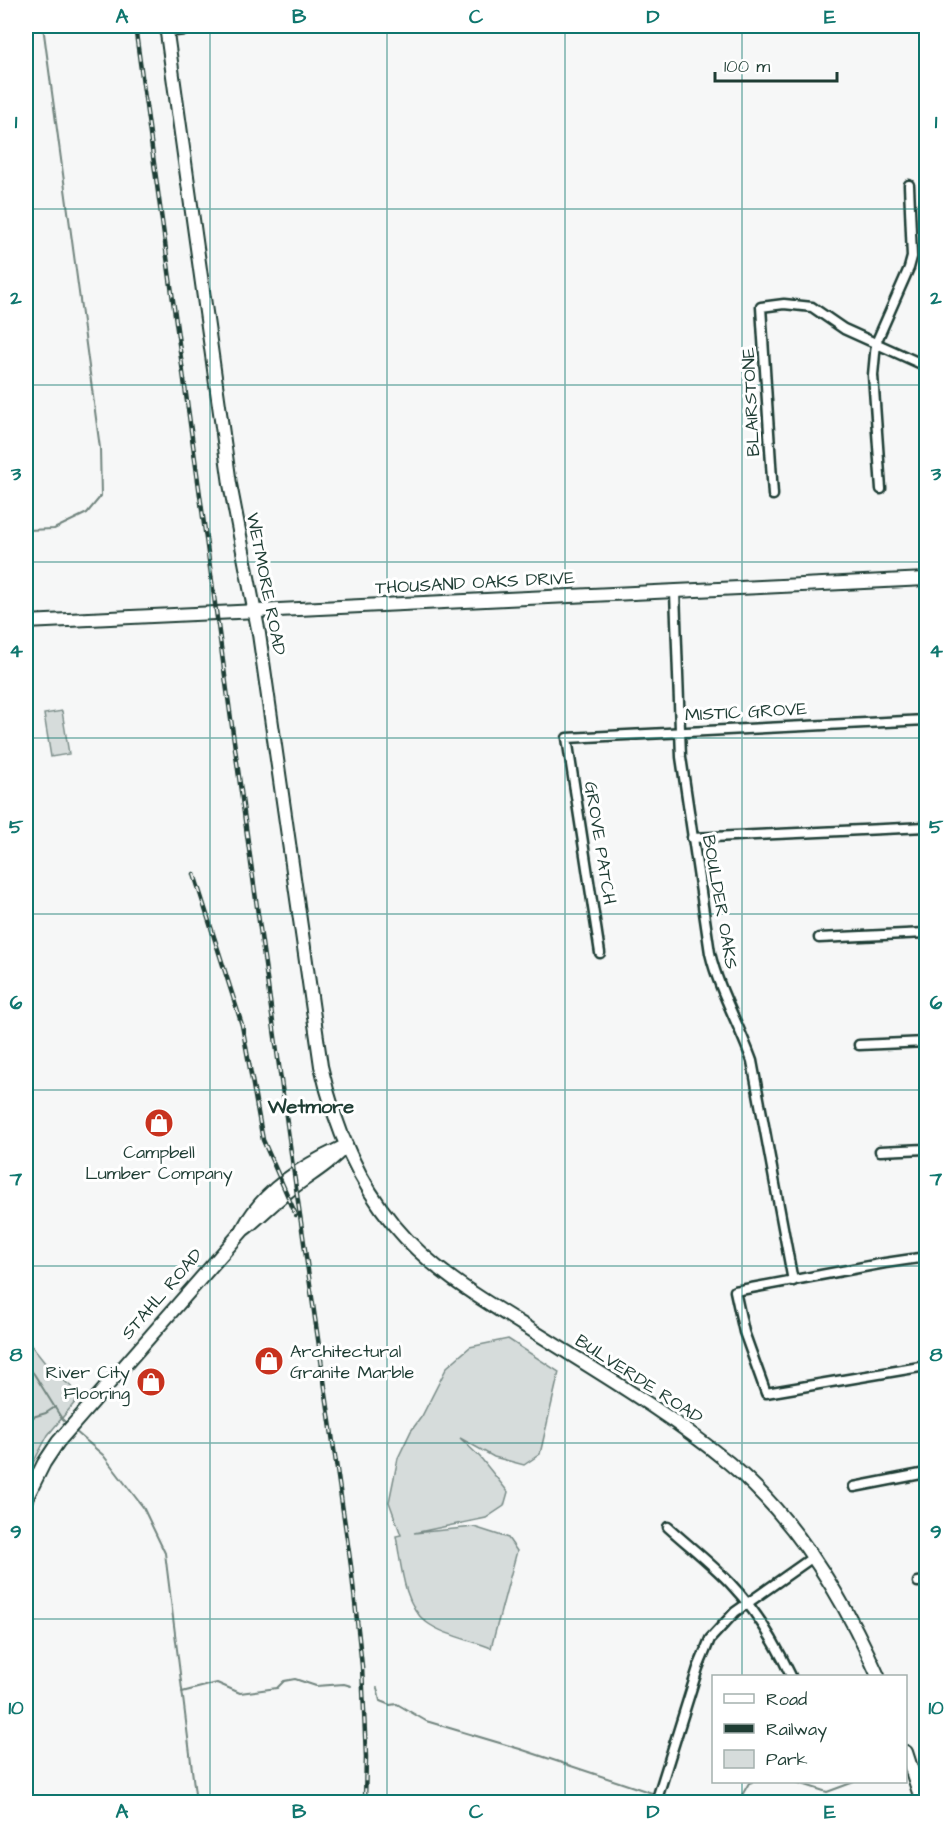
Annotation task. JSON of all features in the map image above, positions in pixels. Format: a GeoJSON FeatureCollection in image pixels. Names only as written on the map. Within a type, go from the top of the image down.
{"type":"FeatureCollection","features":[{"type":"Feature","properties":{"kind":"main road","name":"WETMORE ROAD"},"geometry":{"type":"LineString","coordinates":[[166,29],[230,484],[255,611],[321,1066],[331,1106],[346,1145]]}},
{"type":"Feature","properties":{"kind":"main road","name":"THOUSAND OAKS DRIVE"},"geometry":{"type":"LineString","coordinates":[[26,622],[927,579]]}},
{"type":"Feature","properties":{"kind":"main road","name":"STAHL ROAD"},"geometry":{"type":"LineString","coordinates":[[26,1499],[37,1475],[58,1442],[243,1230],[252,1212],[281,1184],[320,1158],[346,1145]]}},
{"type":"Feature","properties":{"kind":"main road","name":"BULVERDE ROAD"},"geometry":{"type":"LineString","coordinates":[[346,1145],[360,1176],[381,1209],[395,1227],[438,1269],[684,1428],[731,1465],[760,1493],[813,1557],[836,1592],[877,1675]]}},
{"type":"Feature","properties":{"kind":"main road"},"geometry":{"type":"LineString","coordinates":[[907,1755],[923,1798]]}},
{"type":"Feature","properties":{"kind":"street"},"geometry":{"type":"LineString","coordinates":[[166,29],[216,26]]}},
{"type":"Feature","properties":{"kind":"street"},"geometry":{"type":"LineString","coordinates":[[881,489],[873,375],[876,343],[912,257],[909,185]]}},
{"type":"Feature","properties":{"kind":"street","name":"BLAIRSTONE"},"geometry":{"type":"LineString","coordinates":[[773,495],[762,307],[784,304],[812,308],[844,329],[876,343]]}},
{"type":"Feature","properties":{"kind":"street"},"geometry":{"type":"LineString","coordinates":[[876,343],[927,366]]}},
{"type":"Feature","properties":{"kind":"street","name":"BOULDER OAKS"},"geometry":{"type":"LineString","coordinates":[[675,592],[680,731],[692,838],[713,969],[743,1034],[752,1060],[793,1281]]}},
{"type":"Feature","properties":{"kind":"street","name":"MISTIC GROVE"},"geometry":{"type":"LineString","coordinates":[[567,738],[927,720]]}},
{"type":"Feature","properties":{"kind":"street","name":"GROVE PATCH"},"geometry":{"type":"LineString","coordinates":[[567,738],[600,953]]}},
{"type":"Feature","properties":{"kind":"street"},"geometry":{"type":"LineString","coordinates":[[692,838],[927,827]]}},
{"type":"Feature","properties":{"kind":"street"},"geometry":{"type":"LineString","coordinates":[[819,938],[927,933]]}},
{"type":"Feature","properties":{"kind":"street"},"geometry":{"type":"LineString","coordinates":[[859,1045],[927,1042]]}},
{"type":"Feature","properties":{"kind":"street"},"geometry":{"type":"LineString","coordinates":[[880,1151],[927,1149]]}},
{"type":"Feature","properties":{"kind":"street"},"geometry":{"type":"LineString","coordinates":[[927,1257],[735,1291],[744,1332],[766,1393],[927,1365]]}},
{"type":"Feature","properties":{"kind":"street"},"geometry":{"type":"LineString","coordinates":[[854,1487],[927,1473]]}},
{"type":"Feature","properties":{"kind":"street"},"geometry":{"type":"LineString","coordinates":[[668,1527],[729,1582],[747,1604],[776,1648],[790,1675]]}},
{"type":"Feature","properties":{"kind":"street"},"geometry":{"type":"LineString","coordinates":[[656,1803],[710,1639],[722,1625],[747,1604],[813,1557]]}},
{"type":"Feature","properties":{"kind":"green space"},"geometry":{"type":"Polygon","coordinates":[[[62,711],[69,754],[51,757],[44,714],[62,711]]]}},
{"type":"Feature","properties":{"kind":"green space"},"geometry":{"type":"Polygon","coordinates":[[[26,1317],[30,1344],[49,1368],[81,1395],[48,1435],[26,1476],[26,1317]]]}},
{"type":"Feature","properties":{"kind":"green space"},"geometry":{"type":"Polygon","coordinates":[[[508,1339],[559,1372],[540,1454],[524,1465],[494,1457],[460,1438],[480,1457],[508,1492],[504,1506],[486,1518],[414,1533],[474,1527],[508,1538],[517,1551],[491,1648],[433,1627],[418,1614],[412,1605],[404,1582],[396,1536],[401,1535],[389,1502],[398,1458],[447,1367],[470,1347],[508,1339]]]}},
{"type":"Feature","properties":{"kind":"waterway"},"geometry":{"type":"LineString","coordinates":[[26,530],[54,529],[87,513],[101,496],[100,448],[43,26]]}},
{"type":"Feature","properties":{"kind":"waterway"},"geometry":{"type":"LineString","coordinates":[[26,1364],[68,1425]]}},
{"type":"Feature","properties":{"kind":"waterway"},"geometry":{"type":"LineString","coordinates":[[26,1419],[46,1413],[55,1407]]}},
{"type":"Feature","properties":{"kind":"waterway"},"geometry":{"type":"LineString","coordinates":[[75,1431],[103,1455],[143,1507],[165,1553],[196,1802]]}},
{"type":"Feature","properties":{"kind":"waterway"},"geometry":{"type":"LineString","coordinates":[[182,1692],[217,1683],[240,1693],[277,1688],[284,1681],[295,1679],[316,1686],[344,1684],[351,1686]]}},
{"type":"Feature","properties":{"kind":"waterway"},"geometry":{"type":"LineString","coordinates":[[377,1688],[380,1701],[390,1705],[397,1704],[426,1721],[520,1749],[652,1793]]}},
{"type":"Feature","properties":{"kind":"waterway"},"geometry":{"type":"LineString","coordinates":[[738,1802],[749,1783]]}},
{"type":"Feature","properties":{"kind":"waterway"},"geometry":{"type":"LineString","coordinates":[[799,1783],[827,1792],[851,1783]]}},
{"type":"Feature","properties":{"kind":"waterway"},"geometry":{"type":"LineString","coordinates":[[669,1798],[681,1802]]}},
{"type":"Feature","properties":{"kind":"railway"},"geometry":{"type":"LineString","coordinates":[[135,26],[294,1174],[351,1566],[362,1666],[366,1757],[365,1802]]}},
{"type":"Feature","properties":{"kind":"railway"},"geometry":{"type":"LineString","coordinates":[[194,874],[242,1025],[263,1140],[296,1215]]}},
{"type":"Feature","properties":{"kind":"place","name":"Campbell Lumber Company"},"geometry":{"type":"Point","coordinates":[159,1123]}},
{"type":"Feature","properties":{"kind":"place","name":"Architectural Granite Marble"},"geometry":{"type":"Point","coordinates":[269,1361]}},
{"type":"Feature","properties":{"kind":"place","name":"River City Flooring"},"geometry":{"type":"Point","coordinates":[151,1382]}},
{"type":"Feature","properties":{"kind":"district","name":"Wetmore"},"geometry":{"type":"Point","coordinates":[311,1107]}}]}
